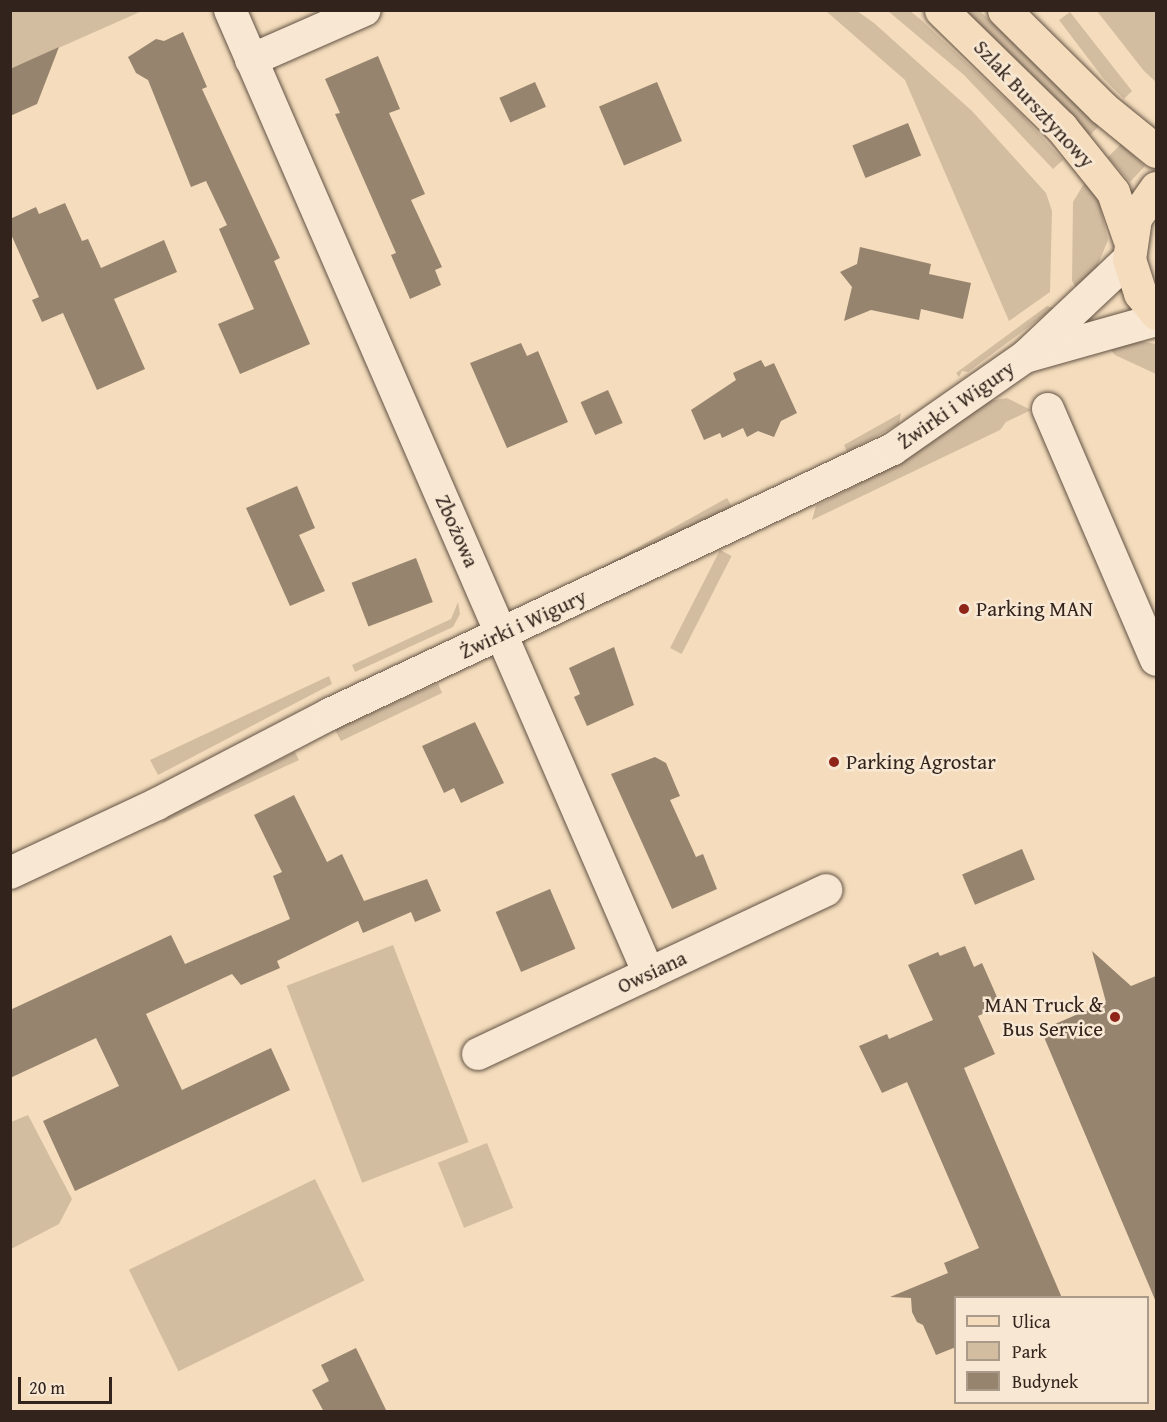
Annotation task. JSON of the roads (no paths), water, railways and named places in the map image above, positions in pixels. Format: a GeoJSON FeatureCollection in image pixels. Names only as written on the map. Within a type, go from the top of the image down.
{"type":"FeatureCollection","features":[{"type":"Feature","properties":{"kind":"main road","name":"Szlak Bursztynowy"},"geometry":{"type":"LineString","coordinates":[[941,10],[1061,127],[1113,192],[1140,293],[1156,313]]}},
{"type":"Feature","properties":{"kind":"main road","name":"Szlak Bursztynowy"},"geometry":{"type":"LineString","coordinates":[[1004,10],[1096,101],[1156,151]]}},
{"type":"Feature","properties":{"kind":"main road"},"geometry":{"type":"LineString","coordinates":[[1129,249],[1135,218],[1156,188]]}},
{"type":"Feature","properties":{"kind":"street","name":"Zbożowa"},"geometry":{"type":"LineString","coordinates":[[230,10],[649,974]]}},
{"type":"Feature","properties":{"kind":"street"},"geometry":{"type":"LineString","coordinates":[[251,60],[359,13]]}},
{"type":"Feature","properties":{"kind":"street","name":"Żwirki i Wigury"},"geometry":{"type":"LineString","coordinates":[[10,873],[157,804],[330,714],[893,449],[1024,357],[1129,249]]}},
{"type":"Feature","properties":{"kind":"street","name":"Żwirki i Wigury"},"geometry":{"type":"LineString","coordinates":[[1024,357],[1156,320]]}},
{"type":"Feature","properties":{"kind":"street"},"geometry":{"type":"LineString","coordinates":[[1048,409],[1156,660]]}},
{"type":"Feature","properties":{"kind":"street","name":"Owsiana"},"geometry":{"type":"LineString","coordinates":[[478,1054],[826,890]]}},
{"type":"Feature","properties":{"kind":"place","name":"Parking MAN"},"geometry":{"type":"Point","coordinates":[964,609]}},
{"type":"Feature","properties":{"kind":"place","name":"Parking Agrostar"},"geometry":{"type":"Point","coordinates":[834,762]}},
{"type":"Feature","properties":{"kind":"place","name":"MAN Truck & Bus Service"},"geometry":{"type":"Point","coordinates":[1115,1017]}}]}
